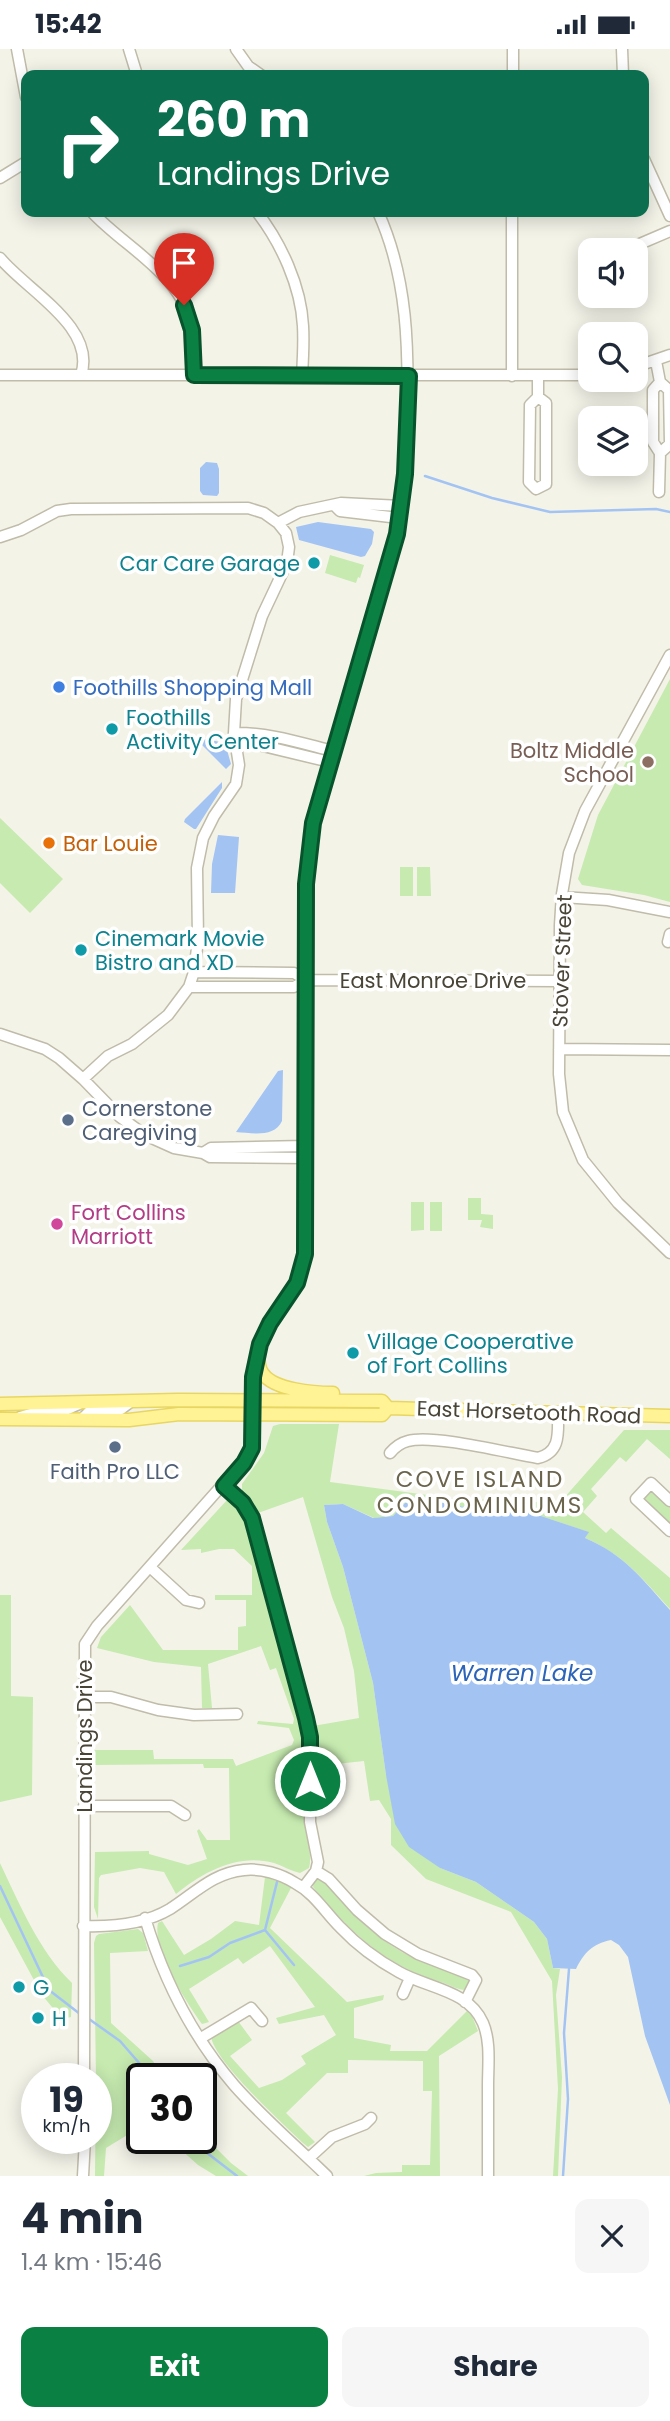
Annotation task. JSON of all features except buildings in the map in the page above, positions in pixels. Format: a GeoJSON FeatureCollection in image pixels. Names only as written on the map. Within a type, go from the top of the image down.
{"type":"FeatureCollection","features":[{"type":"Feature","properties":{"kind":"main road"},"geometry":{"type":"LineString","coordinates":[[258,1352],[261,1371],[272,1382],[313,1392],[374,1395],[384,1405]]}},
{"type":"Feature","properties":{"kind":"main road","name":"East Horsetooth Road"},"geometry":{"type":"LineString","coordinates":[[0,1404],[178,1400],[252,1408]]}},
{"type":"Feature","properties":{"kind":"main road","name":"East Horsetooth Road"},"geometry":{"type":"LineString","coordinates":[[0,1419],[129,1420],[252,1408],[384,1405],[670,1416]]}},
{"type":"Feature","properties":{"kind":"street"},"geometry":{"type":"LineString","coordinates":[[17,49],[21,70]]}},
{"type":"Feature","properties":{"kind":"street"},"geometry":{"type":"LineString","coordinates":[[129,49],[135,70]]}},
{"type":"Feature","properties":{"kind":"street"},"geometry":{"type":"LineString","coordinates":[[236,49],[254,70]]}},
{"type":"Feature","properties":{"kind":"street"},"geometry":{"type":"LineString","coordinates":[[513,49],[513,70]]}},
{"type":"Feature","properties":{"kind":"street"},"geometry":{"type":"LineString","coordinates":[[622,49],[623,70]]}},
{"type":"Feature","properties":{"kind":"street"},"geometry":{"type":"LineString","coordinates":[[0,178],[21,165]]}},
{"type":"Feature","properties":{"kind":"street"},"geometry":{"type":"LineString","coordinates":[[649,170],[670,216]]}},
{"type":"Feature","properties":{"kind":"street"},"geometry":{"type":"LineString","coordinates":[[97,217],[122,241],[151,263],[174,288],[184,305],[192,330],[194,375]]}},
{"type":"Feature","properties":{"kind":"street"},"geometry":{"type":"LineString","coordinates":[[260,217],[280,250],[296,291],[303,325],[302,375]]}},
{"type":"Feature","properties":{"kind":"street","name":"Landings Drive"},"geometry":{"type":"LineString","coordinates":[[84,2063],[85,1644],[89,1636],[249,1455],[253,1441],[253,1377],[258,1352],[270,1323],[297,1283],[307,1241],[306,979],[308,873],[313,823],[390,560],[405,474],[409,376],[402,289],[393,251],[380,217]]}},
{"type":"Feature","properties":{"kind":"street"},"geometry":{"type":"LineString","coordinates":[[512,217],[512,376]]}},
{"type":"Feature","properties":{"kind":"street"},"geometry":{"type":"LineString","coordinates":[[648,240],[670,231]]}},
{"type":"Feature","properties":{"kind":"street"},"geometry":{"type":"LineString","coordinates":[[0,258],[69,323],[82,352],[81,375]]}},
{"type":"Feature","properties":{"kind":"street"},"geometry":{"type":"LineString","coordinates":[[648,364],[670,355]]}},
{"type":"Feature","properties":{"kind":"street"},"geometry":{"type":"LineString","coordinates":[[656,362],[660,382],[670,390],[670,444],[665,453],[659,492]]}},
{"type":"Feature","properties":{"kind":"street"},"geometry":{"type":"LineString","coordinates":[[0,375],[578,375]]}},
{"type":"Feature","properties":{"kind":"street"},"geometry":{"type":"LineString","coordinates":[[538,376],[538,397],[530,405],[529,482],[536,489],[546,484],[546,403],[538,397]]}},
{"type":"Feature","properties":{"kind":"street"},"geometry":{"type":"LineString","coordinates":[[660,382],[653,390],[653,442],[665,453]]}},
{"type":"Feature","properties":{"kind":"street"},"geometry":{"type":"LineString","coordinates":[[278,523],[299,512],[341,503],[401,506]]}},
{"type":"Feature","properties":{"kind":"street"},"geometry":{"type":"LineString","coordinates":[[335,506],[340,511],[399,518]]}},
{"type":"Feature","properties":{"kind":"street"},"geometry":{"type":"LineString","coordinates":[[3,533],[20,530],[57,511],[71,509],[248,509],[264,513],[278,523],[286,533],[289,547],[287,563],[262,616],[236,699],[234,733],[239,765],[236,784],[207,828],[199,855],[196,901],[198,940],[194,972],[188,986],[168,1015],[150,1031],[108,1056],[83,1079]]}},
{"type":"Feature","properties":{"kind":"street","name":"Stover Street"},"geometry":{"type":"LineString","coordinates":[[670,655],[585,811],[569,853],[562,897],[559,1049],[563,1112],[583,1160],[618,1203],[670,1253]]}},
{"type":"Feature","properties":{"kind":"street"},"geometry":{"type":"LineString","coordinates":[[234,733],[250,743],[332,757]]}},
{"type":"Feature","properties":{"kind":"street"},"geometry":{"type":"LineString","coordinates":[[562,897],[608,899],[670,912]]}},
{"type":"Feature","properties":{"kind":"street","name":"East Monroe Drive"},"geometry":{"type":"LineString","coordinates":[[194,972],[294,973],[306,979],[560,981]]}},
{"type":"Feature","properties":{"kind":"street","name":"East Monroe Drive"},"geometry":{"type":"LineString","coordinates":[[188,986],[294,987],[306,979]]}},
{"type":"Feature","properties":{"kind":"street"},"geometry":{"type":"LineString","coordinates":[[0,1034],[45,1049],[83,1079],[120,1117],[145,1135],[174,1148],[203,1153],[210,1157],[306,1152]]}},
{"type":"Feature","properties":{"kind":"street"},"geometry":{"type":"LineString","coordinates":[[559,1049],[670,1050]]}},
{"type":"Feature","properties":{"kind":"street"},"geometry":{"type":"LineString","coordinates":[[81,1420],[91,1410],[121,1409],[129,1403]]}},
{"type":"Feature","properties":{"kind":"street"},"geometry":{"type":"LineString","coordinates":[[15,1419],[34,1413],[61,1412],[79,1404]]}},
{"type":"Feature","properties":{"kind":"street"},"geometry":{"type":"LineString","coordinates":[[390,1453],[401,1444],[417,1439],[538,1458],[545,1456],[555,1447],[558,1440],[558,1413]]}},
{"type":"Feature","properties":{"kind":"street"},"geometry":{"type":"LineString","coordinates":[[670,1501],[651,1483],[636,1499],[670,1531]]}},
{"type":"Feature","properties":{"kind":"street"},"geometry":{"type":"LineString","coordinates":[[224,1486],[243,1503],[252,1518],[306,1718],[311,1758],[310,1822],[318,1862],[316,1871],[303,1888]]}},
{"type":"Feature","properties":{"kind":"street"},"geometry":{"type":"LineString","coordinates":[[150,1568],[186,1600],[199,1603]]}},
{"type":"Feature","properties":{"kind":"street"},"geometry":{"type":"LineString","coordinates":[[84,1697],[120,1698],[184,1714],[237,1714]]}},
{"type":"Feature","properties":{"kind":"street"},"geometry":{"type":"LineString","coordinates":[[84,1806],[171,1806],[186,1815]]}},
{"type":"Feature","properties":{"kind":"street"},"geometry":{"type":"LineString","coordinates":[[83,1926],[109,1927],[169,1910],[202,1884],[229,1872],[251,1870],[274,1874],[303,1888],[350,1938],[369,1953],[410,1978],[450,1992],[478,2013],[487,2036],[488,2176]]}},
{"type":"Feature","properties":{"kind":"street"},"geometry":{"type":"LineString","coordinates":[[316,1871],[329,1879],[357,1910],[385,1934],[418,1954],[472,1975],[476,1984],[465,2002]]}},
{"type":"Feature","properties":{"kind":"street"},"geometry":{"type":"LineString","coordinates":[[145,1918],[165,1974],[201,2038],[233,2084],[327,2176]]}},
{"type":"Feature","properties":{"kind":"street"},"geometry":{"type":"LineString","coordinates":[[403,1994],[410,1978]]}},
{"type":"Feature","properties":{"kind":"street"},"geometry":{"type":"LineString","coordinates":[[201,2038],[251,2008],[262,2021]]}},
{"type":"Feature","properties":{"kind":"street"},"geometry":{"type":"LineString","coordinates":[[309,2158],[332,2137],[365,2124],[371,2118]]}},
{"type":"Feature","properties":{"kind":"street"},"geometry":{"type":"LineString","coordinates":[[83,2176],[84,2154]]}},
{"type":"Feature","properties":{"kind":"green space"},"geometry":{"type":"Polygon","coordinates":[[[330,555],[364,565],[356,583],[325,573],[330,555]]]}},
{"type":"Feature","properties":{"kind":"green space","name":"Boltz Middle School"},"geometry":{"type":"Polygon","coordinates":[[[670,679],[670,902],[582,885],[578,879],[598,815],[670,679]]]}},
{"type":"Feature","properties":{"kind":"green space"},"geometry":{"type":"Polygon","coordinates":[[[0,818],[63,879],[30,913],[0,883],[0,818]]]}},
{"type":"Feature","properties":{"kind":"green space"},"geometry":{"type":"Polygon","coordinates":[[[400,867],[413,867],[413,896],[400,896],[400,867]]]}},
{"type":"Feature","properties":{"kind":"green space"},"geometry":{"type":"Polygon","coordinates":[[[417,867],[430,867],[431,896],[417,896],[417,867]]]}},
{"type":"Feature","properties":{"kind":"green space"},"geometry":{"type":"Polygon","coordinates":[[[468,1198],[481,1198],[481,1214],[493,1215],[493,1229],[480,1227],[482,1220],[468,1220],[468,1198]]]}},
{"type":"Feature","properties":{"kind":"green space"},"geometry":{"type":"Polygon","coordinates":[[[411,1202],[424,1202],[424,1230],[411,1231],[411,1202]]]}},
{"type":"Feature","properties":{"kind":"green space"},"geometry":{"type":"Polygon","coordinates":[[[430,1202],[442,1202],[442,1231],[430,1231],[430,1202]]]}},
{"type":"Feature","properties":{"kind":"green space"},"geometry":{"type":"Polygon","coordinates":[[[339,1424],[330,1482],[450,1498],[537,1502],[556,1507],[624,1430],[670,1430],[670,1459],[647,1439],[626,1462],[620,1457],[591,1489],[597,1496],[583,1512],[606,1533],[611,1528],[670,1578],[670,1609],[621,1560],[585,1538],[588,1532],[538,1515],[478,1504],[465,1507],[422,1499],[405,1503],[393,1516],[374,1518],[343,1504],[324,1505],[373,1683],[386,1775],[440,1868],[476,1882],[534,1922],[547,1939],[553,1968],[560,1969],[556,1995],[562,2077],[558,2176],[553,2176],[558,2089],[552,1981],[511,1912],[426,1879],[391,1845],[391,1819],[379,1800],[370,1801],[364,1761],[317,1766],[313,1726],[359,1718],[354,1671],[344,1628],[332,1597],[303,1497],[258,1513],[253,1502],[242,1491],[242,1484],[264,1453],[273,1426],[339,1424]]]}},
{"type":"Feature","properties":{"kind":"green space"},"geometry":{"type":"Polygon","coordinates":[[[650,1491],[670,1507],[670,1525],[643,1500],[650,1491]]]}},
{"type":"Feature","properties":{"kind":"green space"},"geometry":{"type":"Polygon","coordinates":[[[228,1499],[243,1512],[250,1530],[299,1718],[309,1868],[300,1873],[261,1861],[234,1863],[209,1872],[176,1894],[164,1872],[140,1868],[101,1875],[98,1919],[94,1907],[95,1852],[149,1851],[149,1854],[188,1865],[207,1859],[197,1831],[199,1829],[207,1840],[230,1840],[229,1768],[204,1768],[203,1764],[94,1765],[94,1750],[153,1750],[154,1759],[233,1759],[236,1766],[292,1745],[294,1740],[289,1728],[257,1724],[258,1721],[293,1724],[294,1719],[276,1668],[270,1670],[261,1646],[208,1664],[212,1708],[202,1708],[201,1667],[154,1662],[97,1648],[101,1637],[130,1605],[163,1650],[238,1650],[238,1627],[246,1626],[246,1600],[215,1600],[215,1595],[252,1595],[252,1566],[234,1549],[201,1553],[201,1549],[181,1550],[228,1499]]]}},
{"type":"Feature","properties":{"kind":"green space"},"geometry":{"type":"Polygon","coordinates":[[[0,1595],[11,1595],[11,1696],[33,1697],[32,1795],[0,1802],[0,1595]]]}},
{"type":"Feature","properties":{"kind":"green space"},"geometry":{"type":"Polygon","coordinates":[[[0,1863],[40,1942],[72,1983],[71,2017],[62,2019],[42,1995],[0,1917],[0,1863]]]}},
{"type":"Feature","properties":{"kind":"green space"},"geometry":{"type":"Polygon","coordinates":[[[265,1877],[292,1886],[270,1928],[347,2002],[384,1995],[383,2000],[354,2008],[354,2038],[391,2045],[390,2051],[427,2051],[467,2011],[472,2016],[478,2031],[439,2056],[440,2176],[364,2176],[402,2172],[402,2165],[430,2165],[432,2091],[423,2091],[423,2061],[348,2060],[348,2073],[327,2073],[286,2113],[315,2142],[308,2147],[280,2122],[223,2060],[211,2036],[238,2021],[252,2040],[230,2056],[259,2088],[282,2080],[306,2064],[301,2056],[336,2035],[324,2015],[279,2024],[276,2018],[315,2007],[270,1946],[243,1964],[238,1958],[189,1989],[209,2022],[202,2024],[179,1989],[160,1947],[158,1923],[162,1921],[184,1955],[235,1921],[259,1925],[265,1877]]]}},
{"type":"Feature","properties":{"kind":"green space"},"geometry":{"type":"Polygon","coordinates":[[[318,1878],[326,1882],[347,1907],[382,1939],[425,1963],[470,1980],[466,1990],[421,1975],[385,1957],[340,1918],[313,1887],[314,1880],[318,1878]]]}},
{"type":"Feature","properties":{"kind":"green space"},"geometry":{"type":"Polygon","coordinates":[[[138,1929],[143,1933],[148,1951],[110,1953],[111,2023],[154,2063],[126,2063],[126,2136],[112,2144],[112,2063],[96,2063],[94,1943],[99,1934],[138,1929]]]}},
{"type":"Feature","properties":{"kind":"green space"},"geometry":{"type":"Polygon","coordinates":[[[217,2149],[248,2176],[216,2176],[186,2154],[217,2154],[217,2149]]]}},
{"type":"Feature","properties":{"kind":"green space"},"geometry":{"type":"Polygon","coordinates":[[[95,2154],[106,2154],[104,2176],[95,2176],[95,2154]]]}},
{"type":"Feature","properties":{"kind":"water"},"geometry":{"type":"Polygon","coordinates":[[[206,462],[217,463],[219,469],[217,496],[203,495],[200,491],[200,468],[206,462]]]}},
{"type":"Feature","properties":{"kind":"water"},"geometry":{"type":"Polygon","coordinates":[[[318,522],[371,529],[374,532],[372,544],[365,556],[361,557],[299,540],[296,527],[318,522]]]}},
{"type":"Feature","properties":{"kind":"water"},"geometry":{"type":"Polygon","coordinates":[[[205,739],[225,743],[231,764],[226,769],[201,744],[205,739]]]}},
{"type":"Feature","properties":{"kind":"water"},"geometry":{"type":"Polygon","coordinates":[[[222,782],[222,788],[196,829],[184,822],[185,819],[222,782]]]}},
{"type":"Feature","properties":{"kind":"water"},"geometry":{"type":"Polygon","coordinates":[[[218,835],[239,837],[235,893],[211,893],[212,864],[218,835]]]}},
{"type":"Feature","properties":{"kind":"water"},"geometry":{"type":"Polygon","coordinates":[[[283,1070],[282,1121],[274,1130],[268,1132],[236,1132],[278,1071],[283,1070]]]}},
{"type":"Feature","properties":{"kind":"water","name":"Warren Lake"},"geometry":{"type":"Polygon","coordinates":[[[422,1499],[465,1507],[478,1504],[538,1515],[589,1532],[585,1538],[622,1560],[670,1610],[670,2105],[645,2036],[628,1957],[619,1945],[611,1940],[594,1947],[576,1969],[553,1968],[547,1939],[534,1922],[476,1882],[440,1868],[409,1847],[395,1824],[373,1683],[324,1505],[343,1504],[373,1518],[393,1516],[405,1503],[422,1499]]]}},
{"type":"Feature","properties":{"kind":"waterway"},"geometry":{"type":"LineString","coordinates":[[425,476],[492,498],[550,512],[656,509],[670,512]]}},
{"type":"Feature","properties":{"kind":"waterway"},"geometry":{"type":"LineString","coordinates":[[277,1882],[265,1930],[294,1965]]}},
{"type":"Feature","properties":{"kind":"waterway"},"geometry":{"type":"LineString","coordinates":[[0,1886],[49,1990],[80,2014]]}},
{"type":"Feature","properties":{"kind":"waterway"},"geometry":{"type":"LineString","coordinates":[[180,1966],[209,1957],[230,1943],[265,1930]]}},
{"type":"Feature","properties":{"kind":"waterway"},"geometry":{"type":"LineString","coordinates":[[563,2176],[568,2099],[564,2033],[569,1969]]}},
{"type":"Feature","properties":{"kind":"waterway"},"geometry":{"type":"LineString","coordinates":[[89,2019],[120,2041],[139,2063]]}},
{"type":"Feature","properties":{"kind":"waterway"},"geometry":{"type":"LineString","coordinates":[[208,2154],[237,2176]]}},
{"type":"Feature","properties":{"kind":"place","name":"Car Care Garage"},"geometry":{"type":"Point","coordinates":[314,563]}},
{"type":"Feature","properties":{"kind":"place","name":"Foothills Shopping Mall"},"geometry":{"type":"Point","coordinates":[59,687]}},
{"type":"Feature","properties":{"kind":"place","name":"Foothills Activity Center"},"geometry":{"type":"Point","coordinates":[112,729]}},
{"type":"Feature","properties":{"kind":"place","name":"Boltz Middle School"},"geometry":{"type":"Point","coordinates":[648,762]}},
{"type":"Feature","properties":{"kind":"place","name":"Bar Louie"},"geometry":{"type":"Point","coordinates":[49,843]}},
{"type":"Feature","properties":{"kind":"place","name":"Cinemark Movie Bistro and XD"},"geometry":{"type":"Point","coordinates":[81,950]}},
{"type":"Feature","properties":{"kind":"place","name":"Cornerstone Caregiving"},"geometry":{"type":"Point","coordinates":[68,1120]}},
{"type":"Feature","properties":{"kind":"place","name":"Fort Collins Marriott"},"geometry":{"type":"Point","coordinates":[57,1224]}},
{"type":"Feature","properties":{"kind":"place","name":"Village Cooperative of Fort Collins"},"geometry":{"type":"Point","coordinates":[353,1353]}},
{"type":"Feature","properties":{"kind":"place","name":"Faith Pro LLC"},"geometry":{"type":"Point","coordinates":[115,1447]}},
{"type":"Feature","properties":{"kind":"place","name":"G"},"geometry":{"type":"Point","coordinates":[19,1987]}},
{"type":"Feature","properties":{"kind":"place","name":"H"},"geometry":{"type":"Point","coordinates":[38,2018]}},
{"type":"Feature","properties":{"kind":"district","name":"COVE ISLAND CONDOMINIUMS"},"geometry":{"type":"Point","coordinates":[480,1492]}},
{"type":"Feature","properties":{"kind":"route"},"geometry":{"type":"LineString","coordinates":[[184,305],[192,330],[194,375],[409,376],[405,474],[397,534],[313,823],[306,884],[305,1254],[297,1283],[264,1334],[255,1360],[252,1448],[244,1463],[224,1486],[243,1503],[252,1518],[306,1718],[310,1737],[310,1781]]}}]}
